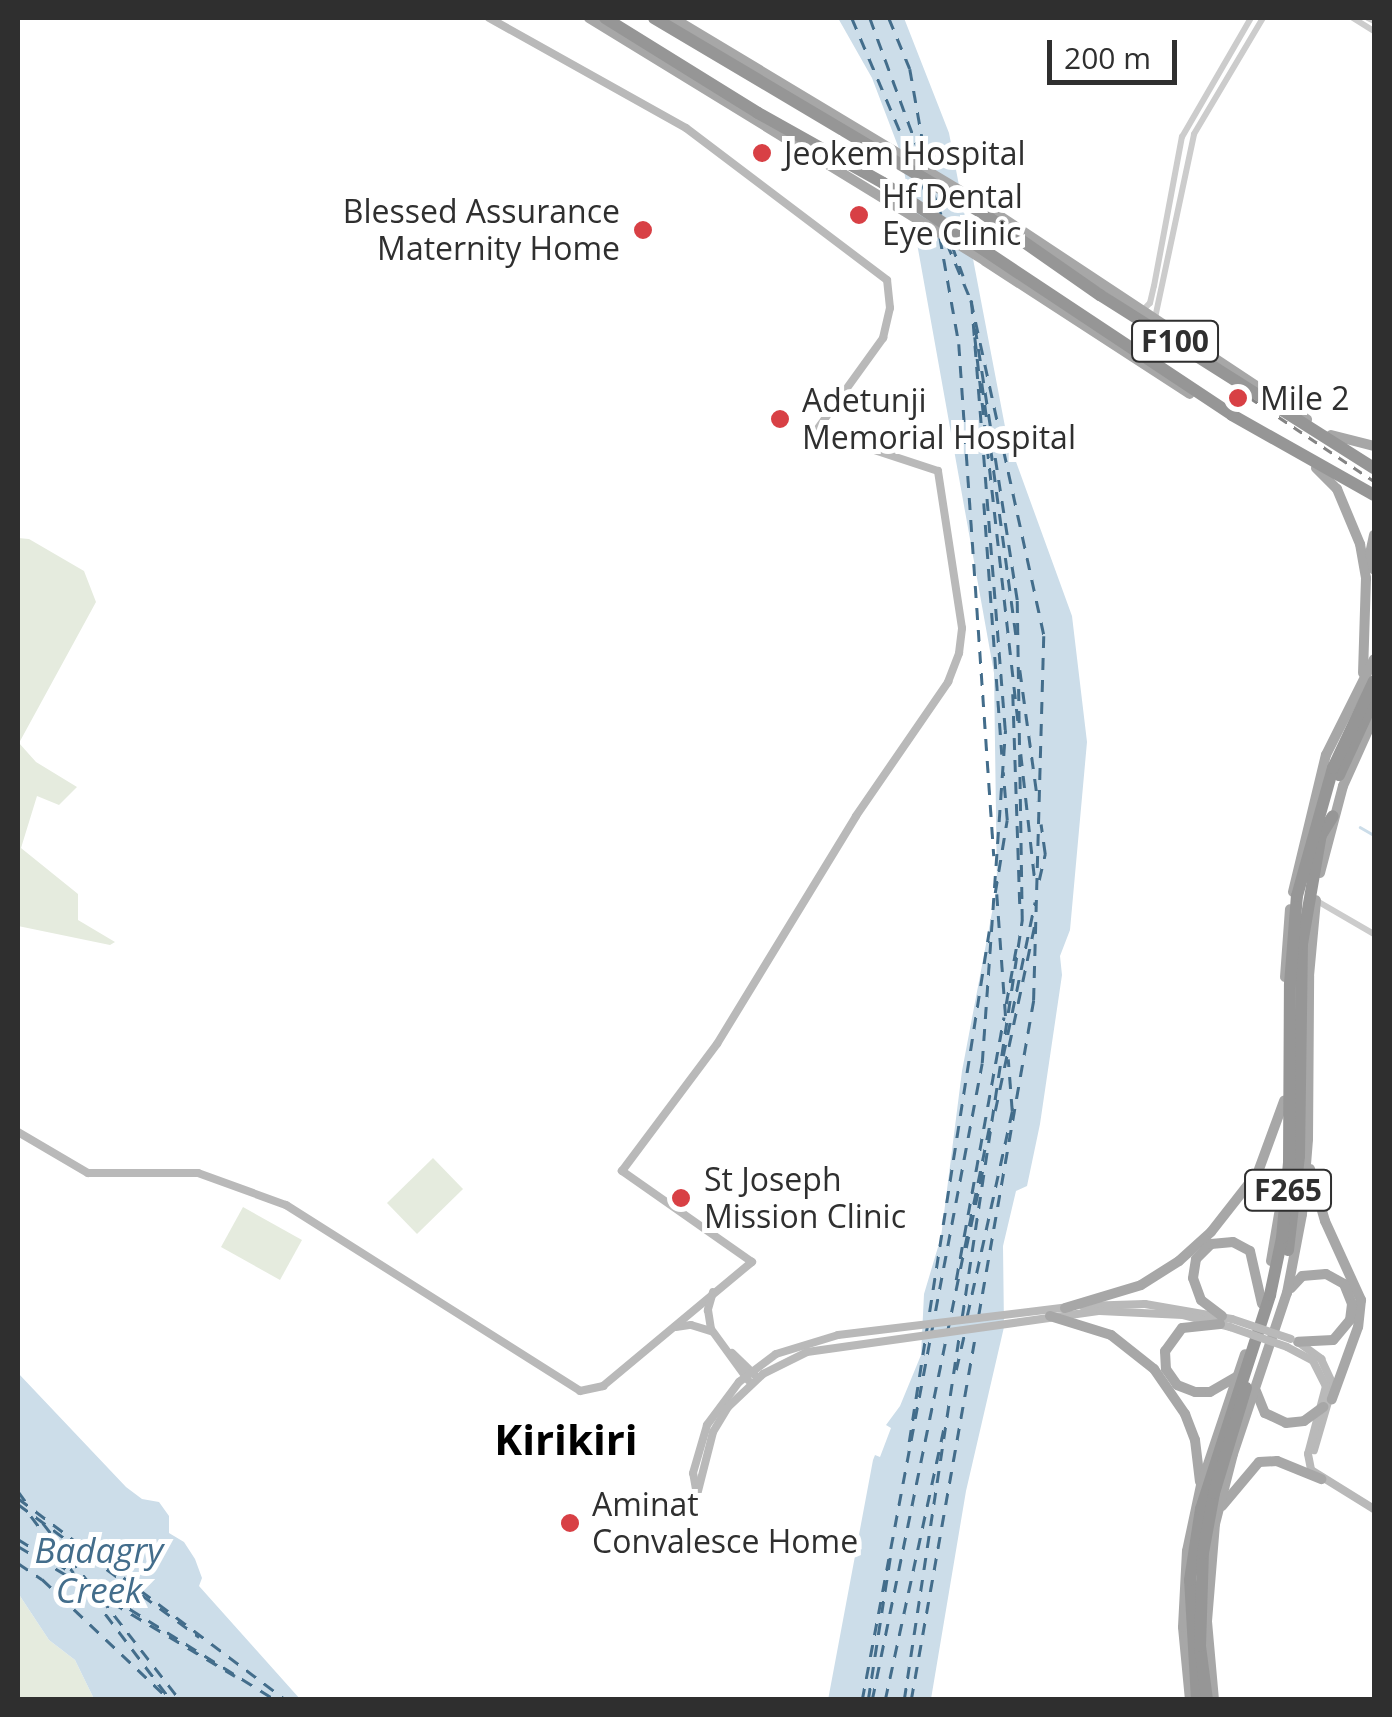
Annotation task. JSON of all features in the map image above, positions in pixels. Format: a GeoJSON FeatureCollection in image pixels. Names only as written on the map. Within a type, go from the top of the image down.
{"type":"FeatureCollection","features":[{"type":"Feature","properties":{"kind":"highway","name":"F100"},"geometry":{"type":"LineString","coordinates":[[605,18],[1232,415],[1374,499]]}},
{"type":"Feature","properties":{"kind":"highway","name":"F100"},"geometry":{"type":"LineString","coordinates":[[654,18],[754,80],[878,144],[974,204],[1100,295],[1374,466]]}},
{"type":"Feature","properties":{"kind":"highway","name":"F265"},"geometry":{"type":"LineString","coordinates":[[1304,1078],[1302,944],[1322,823],[1320,790],[1368,682]]}},
{"type":"Feature","properties":{"kind":"highway","name":"F265"},"geometry":{"type":"LineString","coordinates":[[1193,1700],[1189,1553],[1215,1458],[1270,1295],[1282,1238],[1289,1162],[1292,949],[1298,896],[1342,765],[1374,699]]}},
{"type":"Feature","properties":{"kind":"highway"},"geometry":{"type":"LineString","coordinates":[[1304,1078],[1304,1103]]}},
{"type":"Feature","properties":{"kind":"highway","name":"F265"},"geometry":{"type":"LineString","coordinates":[[1211,1700],[1200,1584],[1208,1521],[1288,1250],[1304,1103]]}},
{"type":"Feature","properties":{"kind":"main road"},"geometry":{"type":"LineString","coordinates":[[18,1132],[88,1173],[198,1174],[286,1205],[580,1391],[603,1386],[752,1262],[622,1171],[717,1044],[843,836],[948,682],[960,653],[962,628],[937,470],[816,431],[883,338],[890,308],[887,280],[686,128],[489,18]]}},
{"type":"Feature","properties":{"kind":"main road"},"geometry":{"type":"LineString","coordinates":[[589,18],[880,189]]}},
{"type":"Feature","properties":{"kind":"main road"},"geometry":{"type":"LineString","coordinates":[[673,18],[878,144]]}},
{"type":"Feature","properties":{"kind":"main road"},"geometry":{"type":"LineString","coordinates":[[974,204],[1374,466]]}},
{"type":"Feature","properties":{"kind":"main road"},"geometry":{"type":"LineString","coordinates":[[983,254],[1088,332],[1374,499]]}},
{"type":"Feature","properties":{"kind":"main road"},"geometry":{"type":"LineString","coordinates":[[1331,435],[1374,446]]}},
{"type":"Feature","properties":{"kind":"main road"},"geometry":{"type":"LineString","coordinates":[[1316,468],[1337,489],[1360,544],[1367,607],[1368,682]]}},
{"type":"Feature","properties":{"kind":"main road"},"geometry":{"type":"LineString","coordinates":[[1374,535],[1370,554],[1374,570]]}},
{"type":"Feature","properties":{"kind":"main road"},"geometry":{"type":"LineString","coordinates":[[1368,682],[1374,659]]}},
{"type":"Feature","properties":{"kind":"main road"},"geometry":{"type":"LineString","coordinates":[[1189,1553],[1201,1485],[1262,1304],[1280,1201],[1288,930],[1322,823],[1374,717]]}},
{"type":"Feature","properties":{"kind":"main road"},"geometry":{"type":"LineString","coordinates":[[1304,1078],[1322,823]]}},
{"type":"Feature","properties":{"kind":"main road"},"geometry":{"type":"LineString","coordinates":[[1046,1314],[1141,1285],[1179,1262],[1211,1232],[1258,1172],[1284,1101]]}},
{"type":"Feature","properties":{"kind":"main road"},"geometry":{"type":"LineString","coordinates":[[1205,1661],[1217,1516],[1288,1293],[1307,1162],[1304,1103]]}},
{"type":"Feature","properties":{"kind":"main road"},"geometry":{"type":"LineString","coordinates":[[1307,1162],[1329,1231],[1360,1300],[1358,1326],[1308,1463]]}},
{"type":"Feature","properties":{"kind":"main road"},"geometry":{"type":"LineString","coordinates":[[1226,1322],[1201,1300],[1193,1278],[1196,1259],[1211,1244],[1233,1242],[1250,1251],[1262,1304]]}},
{"type":"Feature","properties":{"kind":"main road"},"geometry":{"type":"LineString","coordinates":[[1288,1293],[1302,1276],[1326,1274],[1344,1284],[1352,1304],[1350,1320],[1332,1340],[1292,1343]]}},
{"type":"Feature","properties":{"kind":"main road"},"geometry":{"type":"LineString","coordinates":[[714,1291],[708,1316],[714,1334],[752,1377]]}},
{"type":"Feature","properties":{"kind":"main road"},"geometry":{"type":"LineString","coordinates":[[1065,1308],[1146,1304],[1226,1322],[1292,1343],[1326,1368],[1332,1399]]}},
{"type":"Feature","properties":{"kind":"main road"},"geometry":{"type":"LineString","coordinates":[[752,1377],[713,1432],[698,1494],[693,1473],[707,1425],[752,1377],[807,1352],[874,1336],[1046,1314],[1138,1311],[1226,1322]]}},
{"type":"Feature","properties":{"kind":"main road"},"geometry":{"type":"LineString","coordinates":[[1046,1314],[1111,1334],[1154,1369],[1185,1414],[1195,1440],[1201,1485]]}},
{"type":"Feature","properties":{"kind":"main road"},"geometry":{"type":"LineString","coordinates":[[1226,1322],[1191,1324],[1174,1334],[1165,1351],[1166,1368],[1177,1385],[1195,1392],[1210,1392],[1236,1378]]}},
{"type":"Feature","properties":{"kind":"main road"},"geometry":{"type":"LineString","coordinates":[[672,1329],[691,1325],[714,1334]]}},
{"type":"Feature","properties":{"kind":"main road"},"geometry":{"type":"LineString","coordinates":[[1292,1343],[1322,1373],[1326,1386],[1308,1463]]}},
{"type":"Feature","properties":{"kind":"main road"},"geometry":{"type":"LineString","coordinates":[[1257,1385],[1259,1403],[1278,1421],[1304,1420],[1322,1407]]}},
{"type":"Feature","properties":{"kind":"main road"},"geometry":{"type":"LineString","coordinates":[[1217,1516],[1244,1475],[1260,1462],[1277,1462],[1321,1479],[1374,1508]]}},
{"type":"Feature","properties":{"kind":"main road"},"geometry":{"type":"LineString","coordinates":[[1308,1463],[1321,1479]]}},
{"type":"Feature","properties":{"kind":"street"},"geometry":{"type":"LineString","coordinates":[[1154,320],[1184,168],[1196,128],[1251,18]]}},
{"type":"Feature","properties":{"kind":"street"},"geometry":{"type":"LineString","coordinates":[[1142,311],[1150,303],[1175,165],[1188,123],[1262,18]]}},
{"type":"Feature","properties":{"kind":"street"},"geometry":{"type":"LineString","coordinates":[[1353,18],[1374,31]]}},
{"type":"Feature","properties":{"kind":"street"},"geometry":{"type":"LineString","coordinates":[[1175,165],[1184,168]]}},
{"type":"Feature","properties":{"kind":"street"},"geometry":{"type":"LineString","coordinates":[[1316,901],[1374,934]]}},
{"type":"Feature","properties":{"kind":"shaded area"},"geometry":{"type":"Polygon","coordinates":[[[18,538],[29,539],[84,571],[96,602],[19,743],[36,762],[77,787],[59,805],[37,796],[21,848],[78,894],[78,920],[115,942],[110,945],[18,926],[18,538]]]}},
{"type":"Feature","properties":{"kind":"shaded area"},"geometry":{"type":"Polygon","coordinates":[[[433,1158],[463,1189],[417,1234],[387,1203],[433,1158]]]}},
{"type":"Feature","properties":{"kind":"shaded area"},"geometry":{"type":"Polygon","coordinates":[[[243,1207],[302,1240],[280,1280],[221,1247],[243,1207]]]}},
{"type":"Feature","properties":{"kind":"shaded area"},"geometry":{"type":"Polygon","coordinates":[[[18,1593],[49,1640],[75,1660],[94,1699],[18,1699],[18,1593]]]}},
{"type":"Feature","properties":{"kind":"water"},"geometry":{"type":"Polygon","coordinates":[[[838,18],[904,18],[949,133],[1007,437],[1072,616],[1087,742],[1070,930],[1060,956],[1062,975],[1040,1124],[1027,1186],[1016,1191],[1003,1246],[1004,1327],[966,1491],[931,1699],[828,1700],[873,1460],[875,1455],[880,1457],[891,1428],[886,1425],[900,1406],[921,1355],[924,1294],[941,1237],[962,1071],[997,886],[994,673],[901,154],[872,78],[838,18]]]}},
{"type":"Feature","properties":{"kind":"water","name":"Badagry Creek"},"geometry":{"type":"Polygon","coordinates":[[[18,1373],[126,1487],[142,1499],[159,1502],[169,1516],[169,1533],[184,1542],[195,1559],[202,1578],[199,1586],[300,1699],[94,1699],[75,1660],[49,1640],[18,1593],[18,1373]]]}},
{"type":"Feature","properties":{"kind":"waterway"},"geometry":{"type":"LineString","coordinates":[[1360,827],[1374,835]]}},
{"type":"Feature","properties":{"kind":"ferry route"},"geometry":{"type":"LineString","coordinates":[[852,18],[911,157]]}},
{"type":"Feature","properties":{"kind":"ferry route"},"geometry":{"type":"LineString","coordinates":[[870,18],[923,162]]}},
{"type":"Feature","properties":{"kind":"ferry route"},"geometry":{"type":"LineString","coordinates":[[889,18],[910,69],[927,165]]}},
{"type":"Feature","properties":{"kind":"ferry route"},"geometry":{"type":"LineString","coordinates":[[922,183],[932,208]]}},
{"type":"Feature","properties":{"kind":"ferry route"},"geometry":{"type":"LineString","coordinates":[[932,189],[941,214]]}},
{"type":"Feature","properties":{"kind":"ferry route"},"geometry":{"type":"LineString","coordinates":[[932,193],[935,210]]}},
{"type":"Feature","properties":{"kind":"ferry route"},"geometry":{"type":"LineString","coordinates":[[940,237],[959,344],[994,856]]}},
{"type":"Feature","properties":{"kind":"ferry route"},"geometry":{"type":"LineString","coordinates":[[947,243],[971,300]]}},
{"type":"Feature","properties":{"kind":"ferry route"},"geometry":{"type":"LineString","coordinates":[[952,245],[963,276]]}},
{"type":"Feature","properties":{"kind":"ferry route"},"geometry":{"type":"LineString","coordinates":[[862,1700],[982,1063],[1005,730],[971,300],[1044,636],[1034,1000],[979,1314]]}},
{"type":"Feature","properties":{"kind":"ferry route"},"geometry":{"type":"LineString","coordinates":[[962,1317],[1022,921],[1017,600],[975,328]]}},
{"type":"Feature","properties":{"kind":"ferry route"},"geometry":{"type":"LineString","coordinates":[[975,337],[1018,722]]}},
{"type":"Feature","properties":{"kind":"ferry route"},"geometry":{"type":"LineString","coordinates":[[982,383],[1017,642]]}},
{"type":"Feature","properties":{"kind":"ferry route"},"geometry":{"type":"LineString","coordinates":[[984,503],[1002,754]]}},
{"type":"Feature","properties":{"kind":"ferry route"},"geometry":{"type":"LineString","coordinates":[[1020,670],[1038,801]]}},
{"type":"Feature","properties":{"kind":"ferry route"},"geometry":{"type":"LineString","coordinates":[[1013,694],[1020,906]]}},
{"type":"Feature","properties":{"kind":"ferry route"},"geometry":{"type":"LineString","coordinates":[[1021,754],[1035,881]]}},
{"type":"Feature","properties":{"kind":"ferry route"},"geometry":{"type":"LineString","coordinates":[[995,893],[1007,820],[1003,772]]}},
{"type":"Feature","properties":{"kind":"ferry route"},"geometry":{"type":"LineString","coordinates":[[1039,880],[1045,854],[1041,824]]}},
{"type":"Feature","properties":{"kind":"ferry route"},"geometry":{"type":"LineString","coordinates":[[997,894],[1006,1021]]}},
{"type":"Feature","properties":{"kind":"ferry route"},"geometry":{"type":"LineString","coordinates":[[1003,1056],[1035,902]]}},
{"type":"Feature","properties":{"kind":"ferry route"},"geometry":{"type":"LineString","coordinates":[[995,1111],[1035,923]]}},
{"type":"Feature","properties":{"kind":"ferry route"},"geometry":{"type":"LineString","coordinates":[[909,1442],[989,931]]}},
{"type":"Feature","properties":{"kind":"ferry route"},"geometry":{"type":"LineString","coordinates":[[1006,1004],[1017,943]]}},
{"type":"Feature","properties":{"kind":"ferry route"},"geometry":{"type":"LineString","coordinates":[[956,1280],[1004,1017]]}},
{"type":"Feature","properties":{"kind":"ferry route"},"geometry":{"type":"LineString","coordinates":[[967,1316],[1012,1111],[1008,1059]]}},
{"type":"Feature","properties":{"kind":"ferry route"},"geometry":{"type":"LineString","coordinates":[[872,1700],[990,1123]]}},
{"type":"Feature","properties":{"kind":"ferry route"},"geometry":{"type":"LineString","coordinates":[[966,1248],[983,1168]]}},
{"type":"Feature","properties":{"kind":"ferry route"},"geometry":{"type":"LineString","coordinates":[[911,1700],[976,1332]]}},
{"type":"Feature","properties":{"kind":"ferry route"},"geometry":{"type":"LineString","coordinates":[[956,1370],[964,1334]]}},
{"type":"Feature","properties":{"kind":"ferry route"},"geometry":{"type":"LineString","coordinates":[[904,1700],[959,1335]]}},
{"type":"Feature","properties":{"kind":"ferry route"},"geometry":{"type":"LineString","coordinates":[[885,1700],[944,1426]]}},
{"type":"Feature","properties":{"kind":"ferry route"},"geometry":{"type":"LineString","coordinates":[[18,1491],[28,1505]]}},
{"type":"Feature","properties":{"kind":"ferry route"},"geometry":{"type":"LineString","coordinates":[[18,1498],[286,1700]]}},
{"type":"Feature","properties":{"kind":"ferry route"},"geometry":{"type":"LineString","coordinates":[[18,1504],[199,1637]]}},
{"type":"Feature","properties":{"kind":"ferry route"},"geometry":{"type":"LineString","coordinates":[[31,1516],[74,1573]]}},
{"type":"Feature","properties":{"kind":"ferry route"},"geometry":{"type":"LineString","coordinates":[[43,1523],[87,1580]]}},
{"type":"Feature","properties":{"kind":"ferry route"},"geometry":{"type":"LineString","coordinates":[[18,1539],[276,1700]]}},
{"type":"Feature","properties":{"kind":"ferry route"},"geometry":{"type":"LineString","coordinates":[[18,1546],[235,1676]]}},
{"type":"Feature","properties":{"kind":"ferry route"},"geometry":{"type":"LineString","coordinates":[[868,1700],[890,1558]]}},
{"type":"Feature","properties":{"kind":"ferry route"},"geometry":{"type":"LineString","coordinates":[[18,1563],[42,1579],[169,1699]]}},
{"type":"Feature","properties":{"kind":"ferry route"},"geometry":{"type":"LineString","coordinates":[[79,1579],[171,1700]]}},
{"type":"Feature","properties":{"kind":"ferry route"},"geometry":{"type":"LineString","coordinates":[[101,1598],[180,1700]]}},
{"type":"Feature","properties":{"kind":"railway"},"geometry":{"type":"LineString","coordinates":[[1249,397],[1374,481]]}},
{"type":"Feature","properties":{"kind":"place","name":"Jeokem Hospital"},"geometry":{"type":"Point","coordinates":[762,153]}},
{"type":"Feature","properties":{"kind":"place","name":"Hf Dental Eye Clinic"},"geometry":{"type":"Point","coordinates":[859,215]}},
{"type":"Feature","properties":{"kind":"place","name":"Blessed Assurance Maternity Home"},"geometry":{"type":"Point","coordinates":[643,230]}},
{"type":"Feature","properties":{"kind":"place","name":"Mile 2"},"geometry":{"type":"Point","coordinates":[1238,398]}},
{"type":"Feature","properties":{"kind":"place","name":"Adetunji Memorial Hospital"},"geometry":{"type":"Point","coordinates":[780,419]}},
{"type":"Feature","properties":{"kind":"place","name":"St Joseph Mission Clinic"},"geometry":{"type":"Point","coordinates":[681,1198]}},
{"type":"Feature","properties":{"kind":"place","name":"Aminat Convalesce Home"},"geometry":{"type":"Point","coordinates":[570,1523]}},
{"type":"Feature","properties":{"kind":"district","name":"Kirikiri"},"geometry":{"type":"Point","coordinates":[566,1439]}}]}
